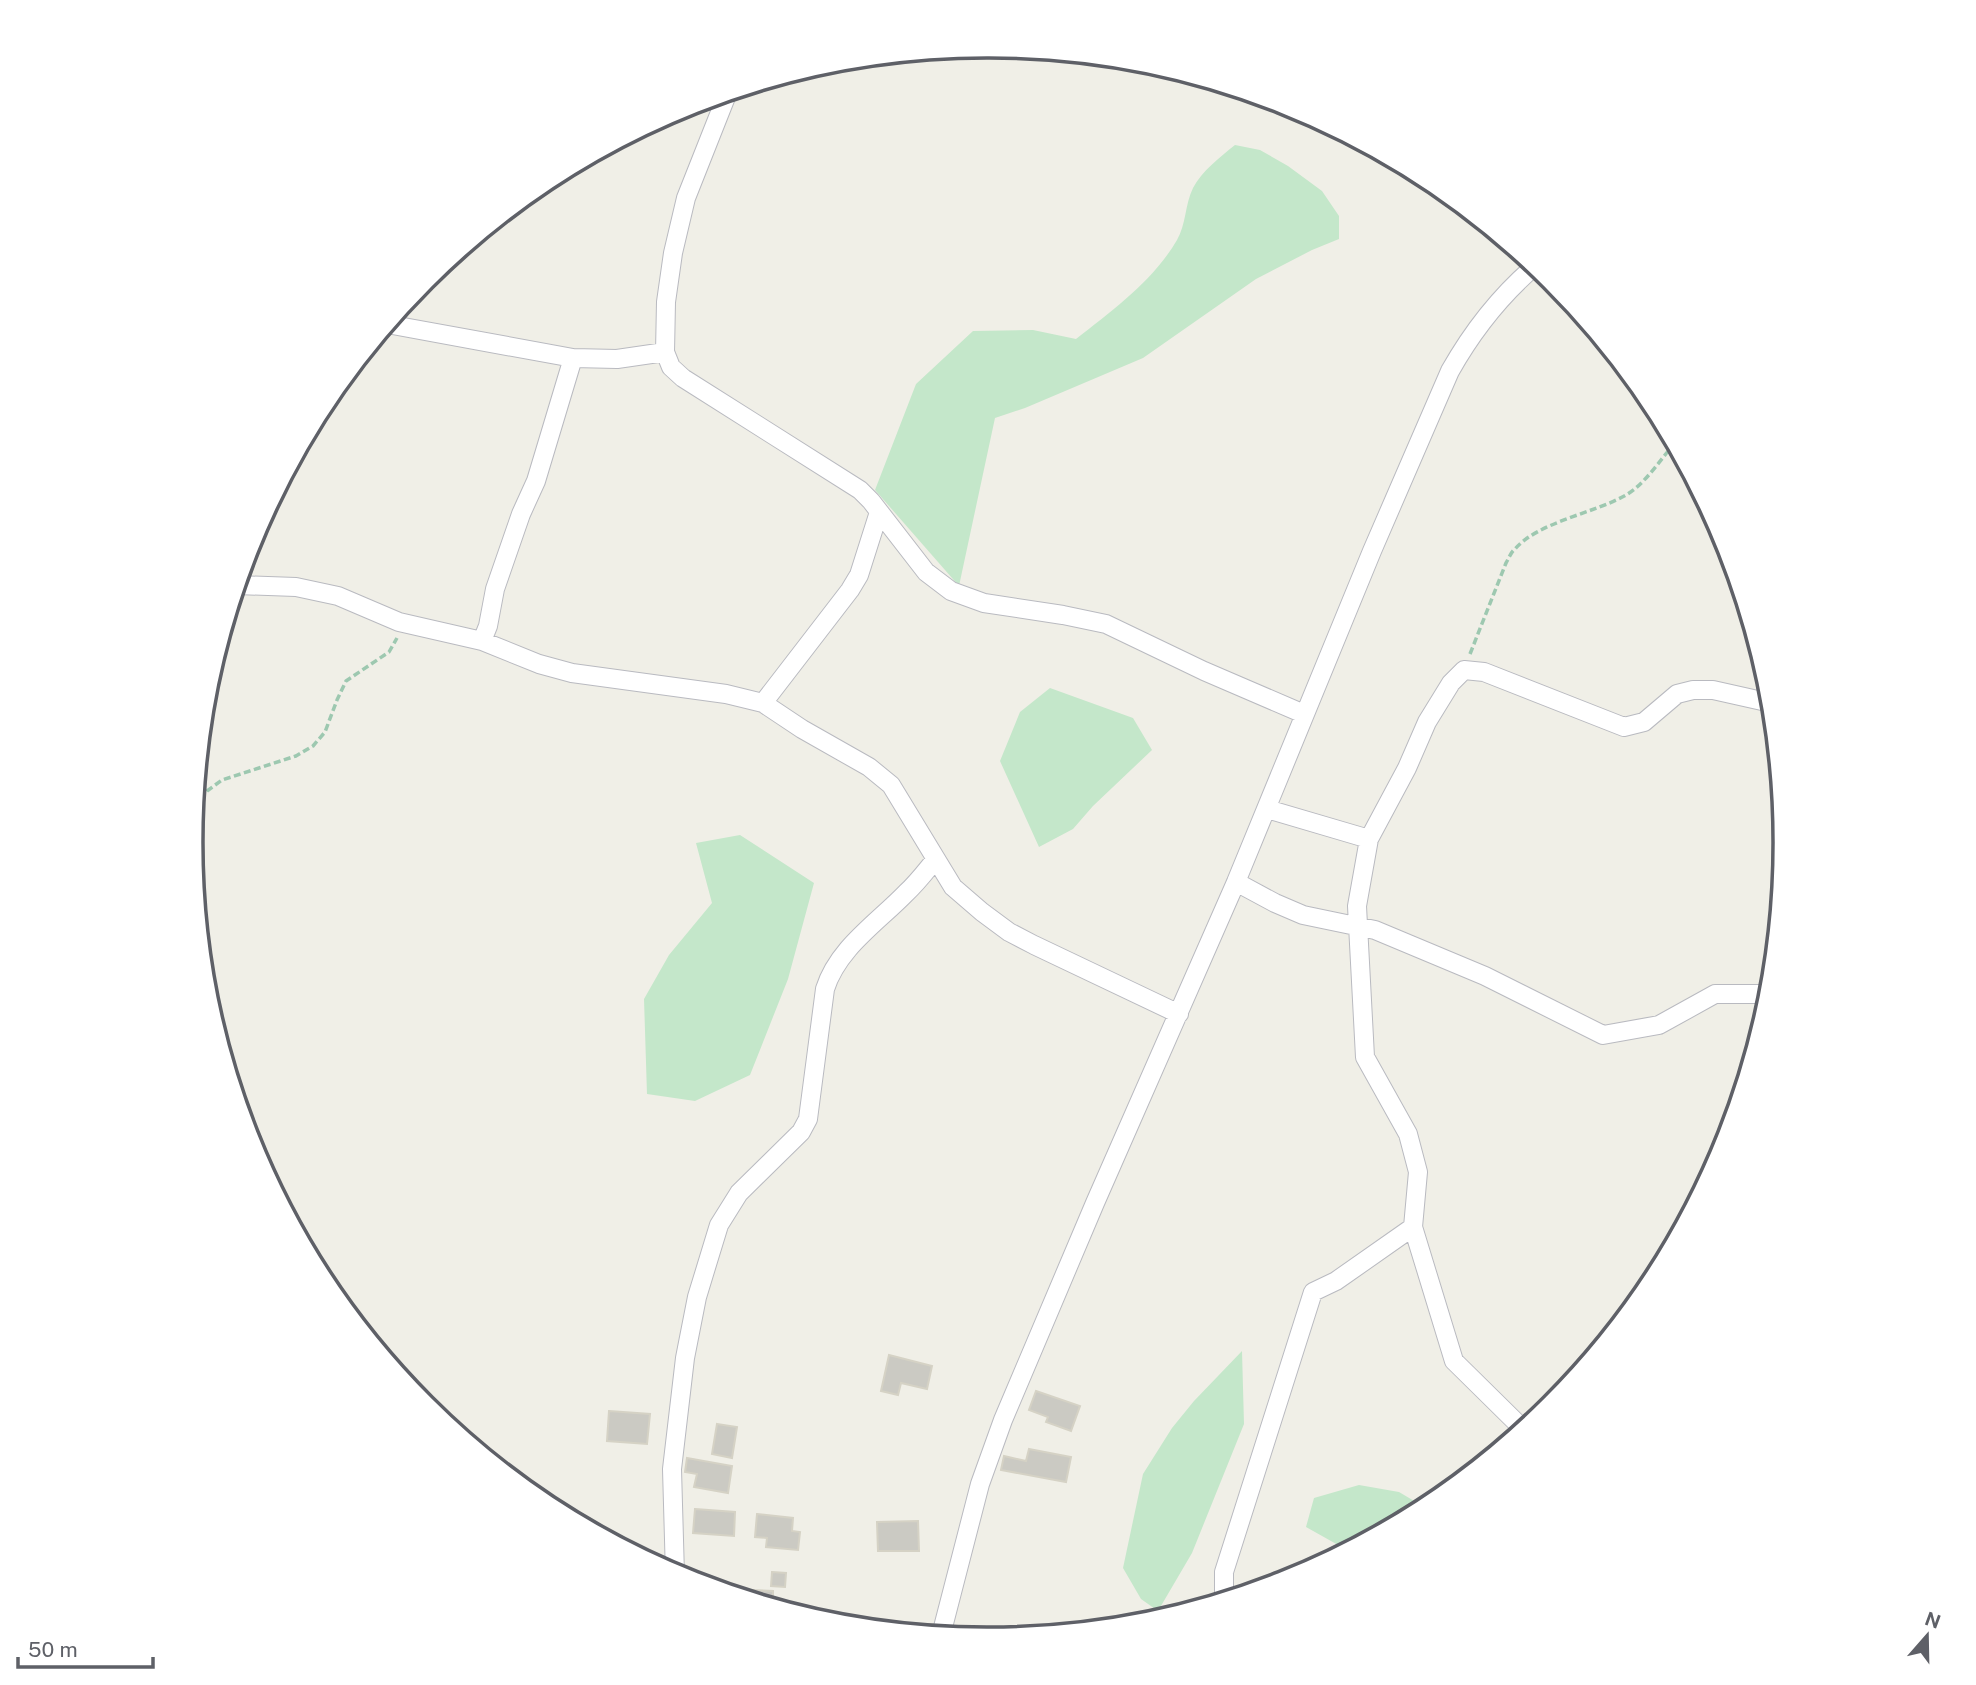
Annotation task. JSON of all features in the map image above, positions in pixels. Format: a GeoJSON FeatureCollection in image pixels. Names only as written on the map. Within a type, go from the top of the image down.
{"type":"FeatureCollection","features":[{"type":"Feature","properties":{"kind":"street"},"geometry":{"type":"LineString","coordinates":[[724,103],[686,198],[673,253],[666,302],[665,352],[671,367],[683,378],[860,490],[926,572],[951,591],[984,603],[1106,624],[1204,671],[1304,714]]}},
{"type":"Feature","properties":{"kind":"street"},"geometry":{"type":"LineString","coordinates":[[943,1626],[979,1484],[1003,1420],[1267,809],[1372,551],[1450,371],[1488,315],[1527,273]]}},
{"type":"Feature","properties":{"kind":"street"},"geometry":{"type":"LineString","coordinates":[[397,326],[573,358],[617,359],[665,352]]}},
{"type":"Feature","properties":{"kind":"street"},"geometry":{"type":"LineString","coordinates":[[482,641],[488,626],[495,589],[521,514],[536,481],[573,358]]}},
{"type":"Feature","properties":{"kind":"street"},"geometry":{"type":"LineString","coordinates":[[763,703],[850,590],[859,575],[879,512]]}},
{"type":"Feature","properties":{"kind":"street"},"geometry":{"type":"LineString","coordinates":[[247,585],[296,587],[338,596],[399,622],[482,641],[572,673],[726,694],[763,703],[869,767],[891,785],[953,887],[982,912],[1009,932],[1179,1014]]}},
{"type":"Feature","properties":{"kind":"street"},"geometry":{"type":"LineString","coordinates":[[1516,1422],[1454,1361],[1413,1227],[1418,1172],[1412,1147],[1365,1057],[1357,906],[1369,839],[1407,768],[1427,722],[1451,683],[1464,670],[1485,672],[1624,727],[1644,722],[1677,694],[1693,690],[1713,690],[1760,700]]}},
{"type":"Feature","properties":{"kind":"street"},"geometry":{"type":"LineString","coordinates":[[1267,809],[1369,839]]}},
{"type":"Feature","properties":{"kind":"street"},"geometry":{"type":"LineString","coordinates":[[676,1562],[673,1469],[685,1358],[697,1297],[719,1225],[739,1193],[801,1132],[808,1119],[825,989],[831,972],[847,950],[908,891],[935,860]]}},
{"type":"Feature","properties":{"kind":"street"},"geometry":{"type":"LineString","coordinates":[[1236,882],[1275,904],[1303,915],[1376,930],[1485,976],[1603,1035],[1659,1026],[1715,994],[1758,995]]}},
{"type":"Feature","properties":{"kind":"street"},"geometry":{"type":"LineString","coordinates":[[1224,1591],[1224,1572],[1313,1292],[1336,1281],[1413,1227]]}},
{"type":"Feature","properties":{"kind":"path"},"geometry":{"type":"LineString","coordinates":[[1464,670],[1514,549],[1545,528],[1629,494],[1668,450]]}},
{"type":"Feature","properties":{"kind":"path"},"geometry":{"type":"LineString","coordinates":[[205,795],[222,780],[296,757],[313,746],[325,732],[346,681],[389,652],[396,640],[399,622]]}},
{"type":"Feature","properties":{"kind":"green space"},"geometry":{"type":"Polygon","coordinates":[[[1235,145],[1260,150],[1322,191],[1339,216],[1339,239],[1256,279],[1143,358],[995,418],[959,586],[875,490],[916,384],[973,331],[1033,330],[1076,339],[1131,294],[1156,269],[1180,234],[1190,194],[1197,182],[1235,145]]]}},
{"type":"Feature","properties":{"kind":"green space"},"geometry":{"type":"Polygon","coordinates":[[[1050,688],[1133,718],[1152,750],[1093,806],[1073,829],[1039,847],[1000,761],[1020,712],[1050,688]]]}},
{"type":"Feature","properties":{"kind":"green space"},"geometry":{"type":"Polygon","coordinates":[[[740,835],[814,883],[788,979],[750,1075],[695,1101],[647,1094],[644,999],[669,955],[712,903],[696,843],[740,835]]]}},
{"type":"Feature","properties":{"kind":"green space"},"geometry":{"type":"Polygon","coordinates":[[[1242,1351],[1244,1424],[1192,1553],[1160,1608],[1155,1609],[1141,1599],[1123,1568],[1143,1474],[1172,1428],[1242,1351]]]}},
{"type":"Feature","properties":{"kind":"green space"},"geometry":{"type":"Polygon","coordinates":[[[1359,1485],[1399,1492],[1414,1501],[1337,1545],[1306,1527],[1314,1498],[1359,1485]]]}},
{"type":"Feature","properties":{"kind":"building"},"geometry":{"type":"Polygon","coordinates":[[[889,1355],[932,1366],[927,1389],[901,1383],[898,1395],[881,1391],[889,1355]]]}},
{"type":"Feature","properties":{"kind":"building"},"geometry":{"type":"Polygon","coordinates":[[[1036,1391],[1080,1406],[1071,1431],[1046,1422],[1048,1417],[1029,1410],[1036,1391]]]}},
{"type":"Feature","properties":{"kind":"building"},"geometry":{"type":"Polygon","coordinates":[[[609,1411],[650,1414],[647,1444],[607,1441],[609,1411]]]}},
{"type":"Feature","properties":{"kind":"building"},"geometry":{"type":"Polygon","coordinates":[[[717,1424],[737,1427],[732,1458],[712,1454],[717,1424]]]}},
{"type":"Feature","properties":{"kind":"building"},"geometry":{"type":"Polygon","coordinates":[[[1029,1449],[1071,1457],[1066,1482],[1001,1470],[1004,1456],[1026,1461],[1029,1449]]]}},
{"type":"Feature","properties":{"kind":"building"},"geometry":{"type":"Polygon","coordinates":[[[687,1458],[732,1466],[728,1493],[694,1487],[697,1474],[685,1472],[687,1458]]]}},
{"type":"Feature","properties":{"kind":"building"},"geometry":{"type":"Polygon","coordinates":[[[695,1509],[735,1512],[734,1536],[693,1533],[695,1509]]]}},
{"type":"Feature","properties":{"kind":"building"},"geometry":{"type":"Polygon","coordinates":[[[757,1514],[793,1518],[792,1531],[800,1532],[798,1550],[766,1547],[767,1538],[755,1537],[757,1514]]]}},
{"type":"Feature","properties":{"kind":"building"},"geometry":{"type":"Polygon","coordinates":[[[918,1521],[919,1551],[878,1551],[877,1522],[918,1521]]]}},
{"type":"Feature","properties":{"kind":"building"},"geometry":{"type":"Polygon","coordinates":[[[772,1572],[786,1573],[785,1587],[771,1586],[772,1572]]]}},
{"type":"Feature","properties":{"kind":"building"},"geometry":{"type":"Polygon","coordinates":[[[750,1590],[773,1591],[773,1597],[750,1590]]]}}]}
